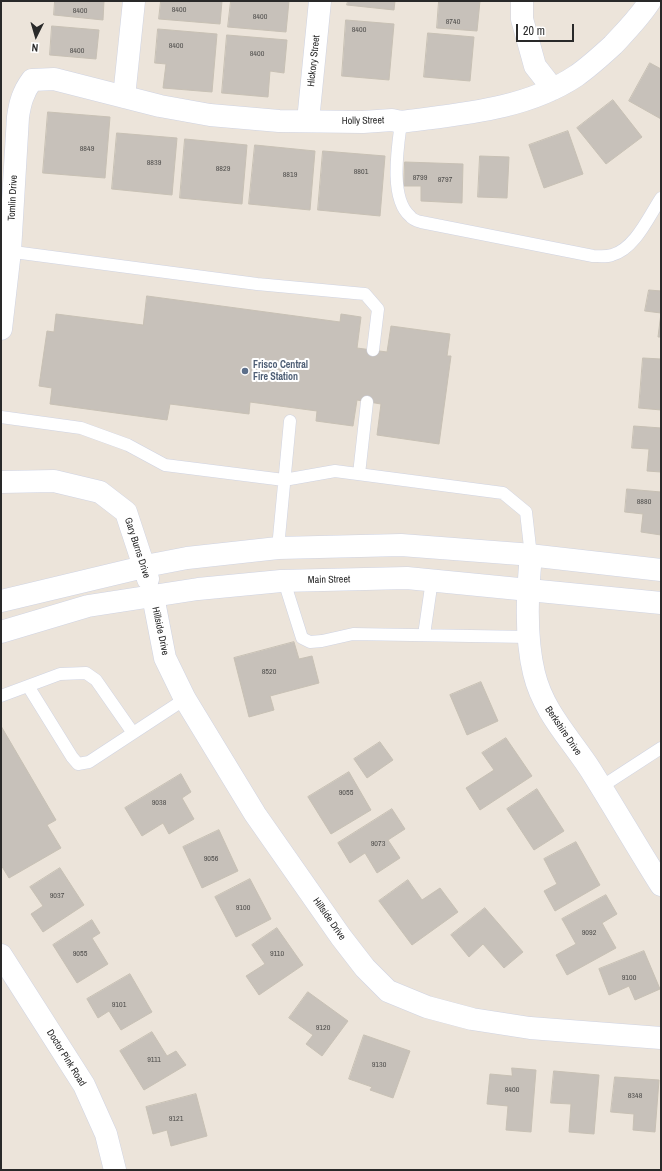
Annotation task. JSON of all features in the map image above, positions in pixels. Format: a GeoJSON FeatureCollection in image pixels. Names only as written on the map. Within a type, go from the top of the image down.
{"type":"FeatureCollection","features":[{"type":"Feature","properties":{"kind":"street"},"geometry":{"type":"LineString","coordinates":[[124,97],[134,1]]}},
{"type":"Feature","properties":{"kind":"street","name":"Hickory Street"},"geometry":{"type":"LineString","coordinates":[[308,121],[320,1]]}},
{"type":"Feature","properties":{"kind":"street"},"geometry":{"type":"LineString","coordinates":[[522,1],[522,19],[535,66],[553,89]]}},
{"type":"Feature","properties":{"kind":"street","name":"Holly Street"},"geometry":{"type":"LineString","coordinates":[[42,79],[54,79],[160,106],[210,115],[308,121],[392,120],[401,122],[478,111],[514,102],[553,89],[575,77],[593,63],[619,38],[650,1]]}},
{"type":"Feature","properties":{"kind":"street","name":"Tomlin Drive"},"geometry":{"type":"LineString","coordinates":[[1,329],[6,251],[7,169],[21,100],[26,88],[32,80],[42,79]]}},
{"type":"Feature","properties":{"kind":"street","name":"Gary Burns Drive"},"geometry":{"type":"LineString","coordinates":[[1,482],[54,481],[100,492],[126,512],[153,596]]}},
{"type":"Feature","properties":{"kind":"street"},"geometry":{"type":"LineString","coordinates":[[1,601],[144,566],[187,558],[278,548],[401,545],[530,556],[661,570]]}},
{"type":"Feature","properties":{"kind":"street","name":"Berkshire Drive"},"geometry":{"type":"LineString","coordinates":[[530,556],[528,589],[529,637],[534,674],[546,707],[600,787],[661,885]]}},
{"type":"Feature","properties":{"kind":"street","name":"Main Street"},"geometry":{"type":"LineString","coordinates":[[1,632],[88,606],[198,589],[284,581],[407,578],[661,603]]}},
{"type":"Feature","properties":{"kind":"street","name":"Hillside Drive"},"geometry":{"type":"LineString","coordinates":[[153,596],[165,658],[185,699],[255,814],[365,968],[388,992],[427,1007],[472,1019],[530,1028],[661,1038]]}},
{"type":"Feature","properties":{"kind":"street","name":"Doctor Pink Road"},"geometry":{"type":"LineString","coordinates":[[1,955],[84,1085],[106,1134],[115,1170]]}},
{"type":"Feature","properties":{"kind":"lane"},"geometry":{"type":"LineString","coordinates":[[401,122],[395,180],[409,216],[421,222],[593,256],[611,255],[622,251],[634,238],[661,198]]}},
{"type":"Feature","properties":{"kind":"lane"},"geometry":{"type":"LineString","coordinates":[[6,251],[257,284],[365,294],[378,309],[373,350]]}},
{"type":"Feature","properties":{"kind":"lane"},"geometry":{"type":"LineString","coordinates":[[359,474],[367,402]]}},
{"type":"Feature","properties":{"kind":"lane"},"geometry":{"type":"LineString","coordinates":[[1,417],[82,428],[128,445],[165,465],[284,480],[335,471],[503,493],[526,512],[530,556]]}},
{"type":"Feature","properties":{"kind":"lane"},"geometry":{"type":"LineString","coordinates":[[278,548],[290,421]]}},
{"type":"Feature","properties":{"kind":"lane"},"geometry":{"type":"LineString","coordinates":[[424,634],[432,580]]}},
{"type":"Feature","properties":{"kind":"lane"},"geometry":{"type":"LineString","coordinates":[[284,581],[302,638],[310,642],[322,642],[353,634],[424,634],[529,637]]}},
{"type":"Feature","properties":{"kind":"lane"},"geometry":{"type":"LineString","coordinates":[[1,696],[60,674],[86,673],[96,680],[133,733]]}},
{"type":"Feature","properties":{"kind":"lane"},"geometry":{"type":"LineString","coordinates":[[28,686],[72,757],[78,764],[89,762],[185,699]]}},
{"type":"Feature","properties":{"kind":"lane"},"geometry":{"type":"LineString","coordinates":[[600,787],[661,748]]}},
{"type":"Feature","properties":{"kind":"building"},"geometry":{"type":"Polygon","coordinates":[[[55,1],[104,1],[103,20],[54,15],[55,1]]]}},
{"type":"Feature","properties":{"kind":"building"},"geometry":{"type":"Polygon","coordinates":[[[161,1],[222,1],[220,24],[159,19],[161,1]]]}},
{"type":"Feature","properties":{"kind":"building"},"geometry":{"type":"Polygon","coordinates":[[[231,1],[289,1],[286,32],[228,27],[231,1]]]}},
{"type":"Feature","properties":{"kind":"building"},"geometry":{"type":"Polygon","coordinates":[[[348,1],[395,1],[394,10],[347,5],[348,1]]]}},
{"type":"Feature","properties":{"kind":"building"},"geometry":{"type":"Polygon","coordinates":[[[439,1],[480,1],[477,31],[437,28],[439,1]]]}},
{"type":"Feature","properties":{"kind":"building"},"geometry":{"type":"Polygon","coordinates":[[[346,20],[394,24],[389,80],[342,76],[346,20]]]}},
{"type":"Feature","properties":{"kind":"building"},"geometry":{"type":"Polygon","coordinates":[[[52,26],[99,30],[96,59],[50,55],[52,26]]]}},
{"type":"Feature","properties":{"kind":"building"},"geometry":{"type":"Polygon","coordinates":[[[158,29],[217,34],[212,92],[163,88],[166,64],[155,63],[158,29]]]}},
{"type":"Feature","properties":{"kind":"building"},"geometry":{"type":"Polygon","coordinates":[[[428,33],[474,37],[470,81],[424,77],[428,33]]]}},
{"type":"Feature","properties":{"kind":"building"},"geometry":{"type":"Polygon","coordinates":[[[227,35],[287,40],[284,73],[270,71],[268,97],[222,93],[227,35]]]}},
{"type":"Feature","properties":{"kind":"building"},"geometry":{"type":"Polygon","coordinates":[[[650,63],[661,69],[661,119],[629,101],[650,63]]]}},
{"type":"Feature","properties":{"kind":"building"},"geometry":{"type":"Polygon","coordinates":[[[613,100],[642,137],[606,164],[577,128],[613,100]]]}},
{"type":"Feature","properties":{"kind":"building"},"geometry":{"type":"Polygon","coordinates":[[[48,112],[110,117],[105,178],[43,173],[48,112]]]}},
{"type":"Feature","properties":{"kind":"building"},"geometry":{"type":"Polygon","coordinates":[[[568,131],[583,174],[544,188],[529,145],[568,131]]]}},
{"type":"Feature","properties":{"kind":"building"},"geometry":{"type":"Polygon","coordinates":[[[117,133],[177,138],[172,195],[112,189],[117,133]]]}},
{"type":"Feature","properties":{"kind":"building"},"geometry":{"type":"Polygon","coordinates":[[[185,139],[247,145],[242,204],[180,198],[185,139]]]}},
{"type":"Feature","properties":{"kind":"building"},"geometry":{"type":"Polygon","coordinates":[[[255,145],[315,151],[310,210],[249,204],[255,145]]]}},
{"type":"Feature","properties":{"kind":"building"},"geometry":{"type":"Polygon","coordinates":[[[323,151],[385,156],[380,216],[318,210],[323,151]]]}},
{"type":"Feature","properties":{"kind":"building"},"geometry":{"type":"Polygon","coordinates":[[[480,156],[509,157],[507,198],[478,197],[480,156]]]}},
{"type":"Feature","properties":{"kind":"building"},"geometry":{"type":"Polygon","coordinates":[[[405,162],[463,164],[462,203],[421,201],[421,186],[404,186],[405,162]]]}},
{"type":"Feature","properties":{"kind":"building"},"geometry":{"type":"Polygon","coordinates":[[[649,290],[661,291],[661,313],[645,311],[649,290]]]}},
{"type":"Feature","properties":{"kind":"building","name":"Frisco Central Fire Station"},"geometry":{"type":"Polygon","coordinates":[[[147,296],[340,322],[341,314],[361,317],[357,348],[387,352],[391,326],[450,334],[447,356],[451,356],[439,444],[377,435],[381,404],[357,400],[353,426],[316,421],[317,411],[250,402],[249,414],[170,404],[167,420],[50,404],[52,388],[39,386],[47,331],[54,332],[56,314],[143,325],[147,296]]]}},
{"type":"Feature","properties":{"kind":"building"},"geometry":{"type":"Polygon","coordinates":[[[661,313],[661,337],[658,337],[661,313]]]}},
{"type":"Feature","properties":{"kind":"building"},"geometry":{"type":"Polygon","coordinates":[[[643,358],[661,359],[661,410],[639,408],[643,358]]]}},
{"type":"Feature","properties":{"kind":"building"},"geometry":{"type":"Polygon","coordinates":[[[634,426],[661,428],[661,472],[647,471],[649,449],[632,448],[634,426]]]}},
{"type":"Feature","properties":{"kind":"building"},"geometry":{"type":"Polygon","coordinates":[[[627,489],[661,492],[661,535],[641,532],[643,514],[625,512],[627,489]]]}},
{"type":"Feature","properties":{"kind":"building"},"geometry":{"type":"Polygon","coordinates":[[[294,642],[299,659],[312,656],[319,683],[270,696],[274,710],[249,717],[234,658],[294,642]]]}},
{"type":"Feature","properties":{"kind":"building"},"geometry":{"type":"Polygon","coordinates":[[[481,682],[498,721],[467,735],[450,695],[481,682]]]}},
{"type":"Feature","properties":{"kind":"building"},"geometry":{"type":"Polygon","coordinates":[[[1,726],[56,820],[47,825],[61,848],[9,878],[1,865],[1,726]]]}},
{"type":"Feature","properties":{"kind":"building"},"geometry":{"type":"Polygon","coordinates":[[[506,738],[532,776],[480,810],[466,788],[494,770],[482,753],[506,738]]]}},
{"type":"Feature","properties":{"kind":"building"},"geometry":{"type":"Polygon","coordinates":[[[380,742],[393,760],[367,778],[354,759],[380,742]]]}},
{"type":"Feature","properties":{"kind":"building"},"geometry":{"type":"Polygon","coordinates":[[[349,772],[371,810],[331,834],[308,797],[349,772]]]}},
{"type":"Feature","properties":{"kind":"building"},"geometry":{"type":"Polygon","coordinates":[[[181,774],[191,792],[182,798],[194,819],[169,834],[163,823],[142,836],[125,808],[181,774]]]}},
{"type":"Feature","properties":{"kind":"building"},"geometry":{"type":"Polygon","coordinates":[[[537,789],[564,831],[534,850],[507,809],[537,789]]]}},
{"type":"Feature","properties":{"kind":"building"},"geometry":{"type":"Polygon","coordinates":[[[392,809],[405,829],[388,840],[400,858],[377,873],[365,853],[350,863],[338,843],[392,809]]]}},
{"type":"Feature","properties":{"kind":"building"},"geometry":{"type":"Polygon","coordinates":[[[219,830],[238,871],[202,888],[183,847],[219,830]]]}},
{"type":"Feature","properties":{"kind":"building"},"geometry":{"type":"Polygon","coordinates":[[[576,842],[600,885],[555,911],[544,891],[557,884],[544,859],[576,842]]]}},
{"type":"Feature","properties":{"kind":"building"},"geometry":{"type":"Polygon","coordinates":[[[60,868],[84,905],[43,932],[31,914],[43,906],[30,887],[60,868]]]}},
{"type":"Feature","properties":{"kind":"building"},"geometry":{"type":"Polygon","coordinates":[[[250,879],[271,919],[236,937],[215,897],[250,879]]]}},
{"type":"Feature","properties":{"kind":"building"},"geometry":{"type":"Polygon","coordinates":[[[408,880],[422,900],[440,888],[458,912],[412,945],[379,901],[408,880]]]}},
{"type":"Feature","properties":{"kind":"building"},"geometry":{"type":"Polygon","coordinates":[[[606,895],[617,914],[602,923],[616,948],[567,975],[556,955],[576,944],[562,919],[606,895]]]}},
{"type":"Feature","properties":{"kind":"building"},"geometry":{"type":"Polygon","coordinates":[[[485,908],[523,952],[504,968],[483,944],[469,957],[451,935],[485,908]]]}},
{"type":"Feature","properties":{"kind":"building"},"geometry":{"type":"Polygon","coordinates":[[[92,920],[100,933],[92,938],[108,964],[77,983],[53,945],[92,920]]]}},
{"type":"Feature","properties":{"kind":"building"},"geometry":{"type":"Polygon","coordinates":[[[277,928],[303,965],[259,995],[246,976],[265,964],[252,945],[277,928]]]}},
{"type":"Feature","properties":{"kind":"building"},"geometry":{"type":"Polygon","coordinates":[[[644,951],[660,989],[635,1000],[629,986],[609,995],[599,969],[644,951]]]}},
{"type":"Feature","properties":{"kind":"building"},"geometry":{"type":"Polygon","coordinates":[[[130,974],[152,1012],[121,1030],[109,1011],[98,1018],[87,999],[130,974]]]}},
{"type":"Feature","properties":{"kind":"building"},"geometry":{"type":"Polygon","coordinates":[[[308,992],[348,1021],[322,1056],[306,1044],[313,1035],[289,1018],[308,992]]]}},
{"type":"Feature","properties":{"kind":"building"},"geometry":{"type":"Polygon","coordinates":[[[152,1032],[167,1056],[176,1051],[186,1065],[144,1090],[120,1051],[152,1032]]]}},
{"type":"Feature","properties":{"kind":"building"},"geometry":{"type":"Polygon","coordinates":[[[364,1035],[410,1051],[393,1098],[370,1090],[372,1087],[349,1079],[364,1035]]]}},
{"type":"Feature","properties":{"kind":"building"},"geometry":{"type":"Polygon","coordinates":[[[512,1068],[536,1070],[531,1132],[506,1130],[508,1106],[487,1104],[490,1074],[512,1076],[512,1068]]]}},
{"type":"Feature","properties":{"kind":"building"},"geometry":{"type":"Polygon","coordinates":[[[554,1071],[599,1075],[594,1134],[569,1132],[571,1104],[551,1103],[554,1071]]]}},
{"type":"Feature","properties":{"kind":"building"},"geometry":{"type":"Polygon","coordinates":[[[615,1077],[659,1080],[655,1132],[633,1130],[634,1114],[611,1112],[615,1077]]]}},
{"type":"Feature","properties":{"kind":"building"},"geometry":{"type":"Polygon","coordinates":[[[196,1094],[207,1136],[171,1146],[167,1130],[153,1134],[146,1107],[196,1094]]]}},
{"type":"Feature","properties":{"kind":"place","name":"Frisco Central Fire Station"},"geometry":{"type":"Point","coordinates":[245,371]}}]}
